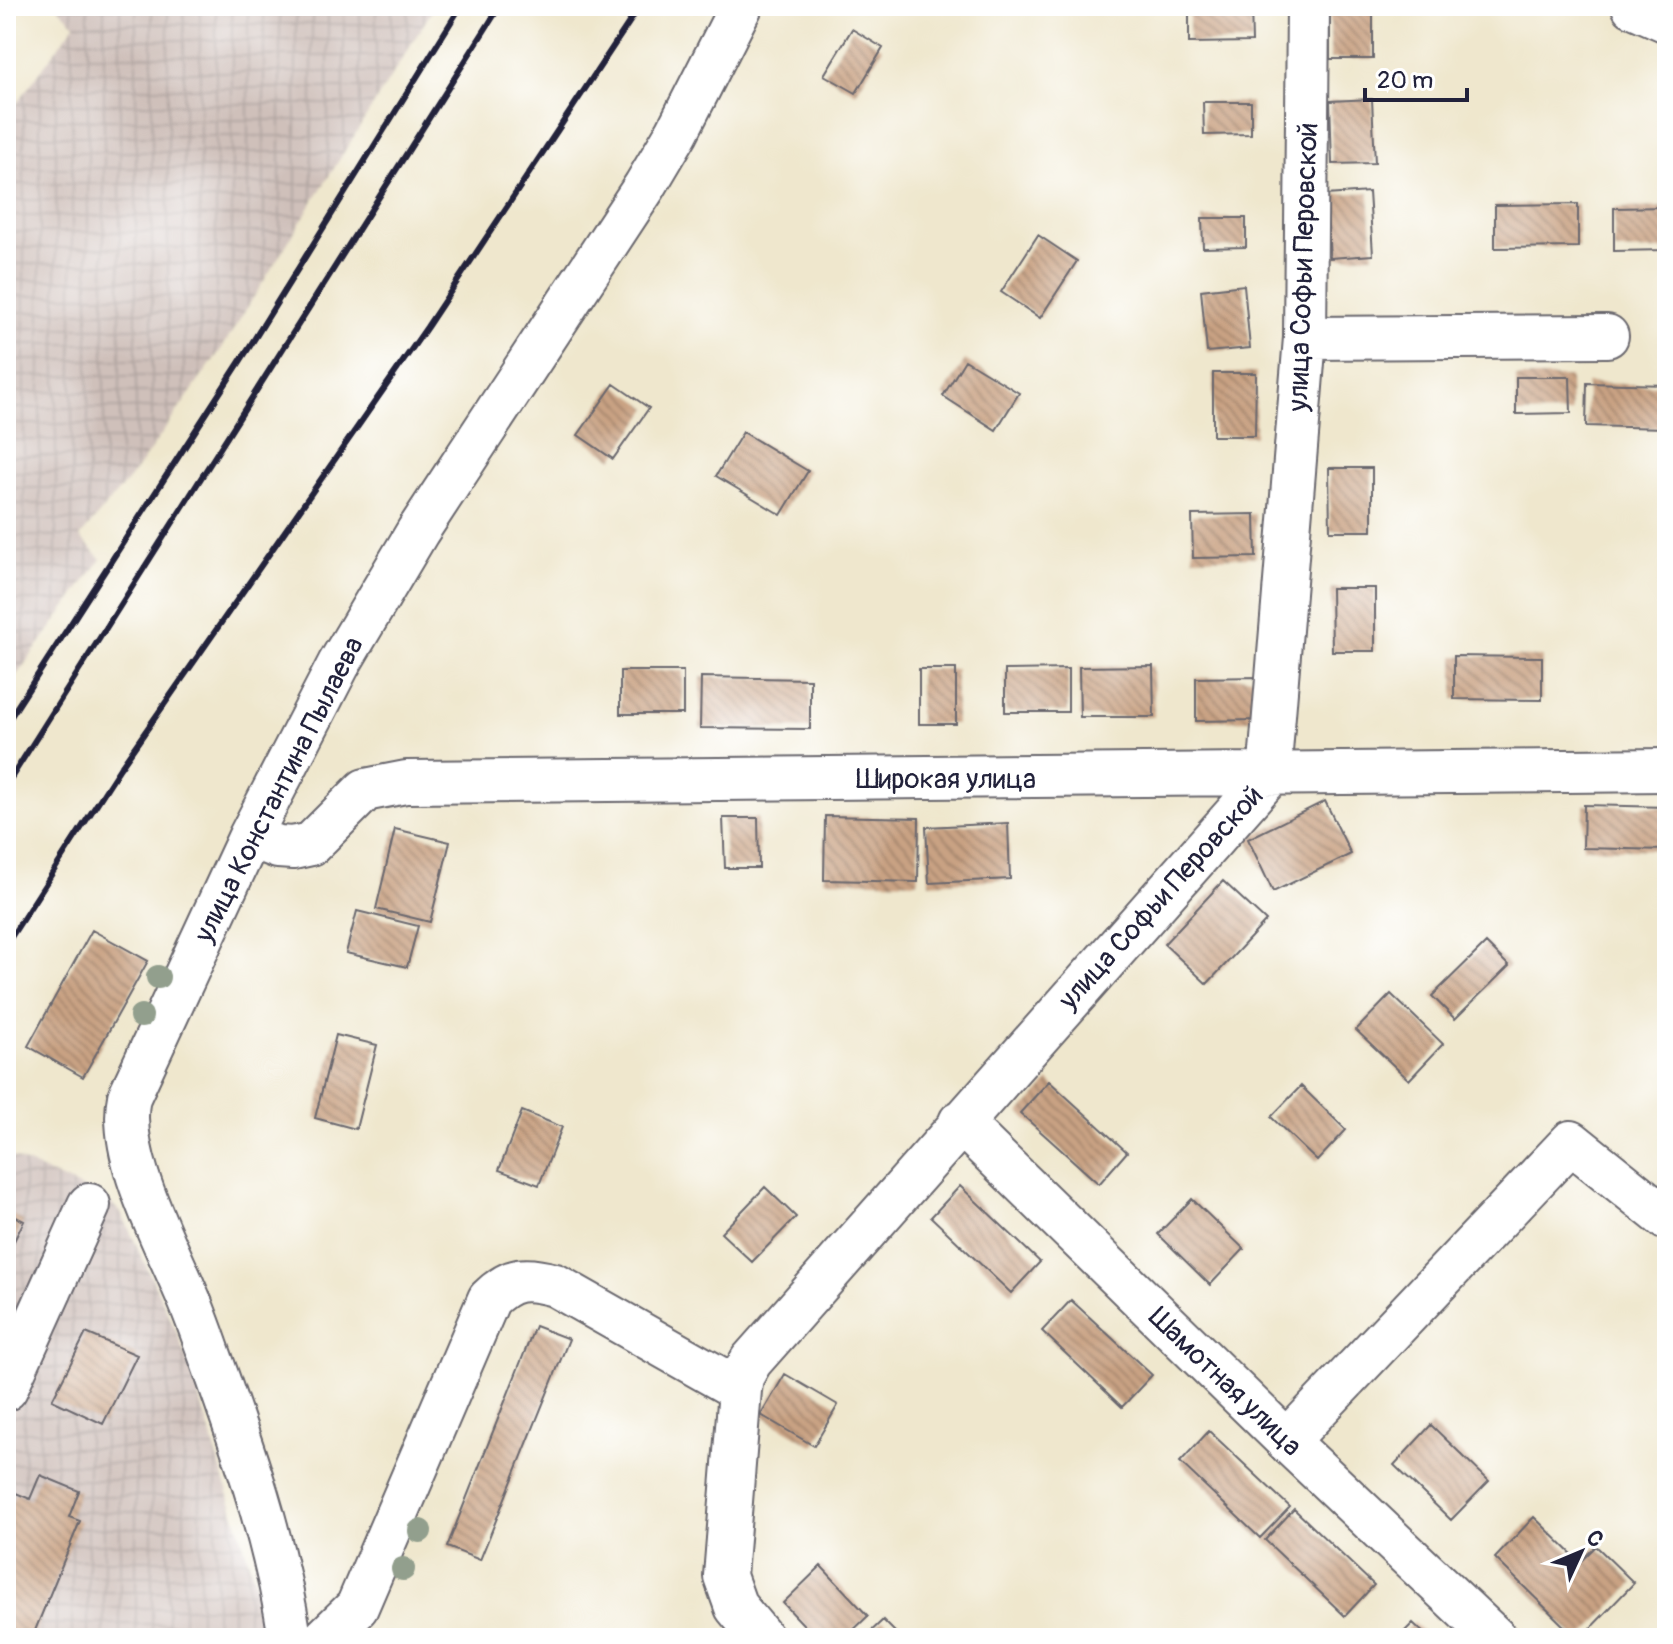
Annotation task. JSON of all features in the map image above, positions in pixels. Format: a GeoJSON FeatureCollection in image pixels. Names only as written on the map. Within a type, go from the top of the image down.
{"type":"FeatureCollection","features":[{"type":"Feature","properties":{"kind":"street","name":"улица Константина Пылаева"},"geometry":{"type":"LineString","coordinates":[[290,1638],[273,1550],[233,1420],[191,1304],[136,1168],[125,1114],[133,1084],[250,836],[339,664],[418,531],[645,186],[677,132],[741,6]]}},
{"type":"Feature","properties":{"kind":"street","name":"улица Софьи Перовской"},"geometry":{"type":"LineString","coordinates":[[762,1638],[736,1607],[725,1576],[740,1390],[742,1377],[751,1361],[1269,776],[1305,338],[1308,6]]}},
{"type":"Feature","properties":{"kind":"street"},"geometry":{"type":"LineString","coordinates":[[1633,6],[1667,21]]}},
{"type":"Feature","properties":{"kind":"street"},"geometry":{"type":"LineString","coordinates":[[1305,338],[1607,336]]}},
{"type":"Feature","properties":{"kind":"street","name":"Широкая улица"},"geometry":{"type":"LineString","coordinates":[[250,836],[278,847],[311,844],[365,790],[406,782],[1667,770]]}},
{"type":"Feature","properties":{"kind":"street","name":"Шамотная улица"},"geometry":{"type":"LineString","coordinates":[[960,1122],[1287,1441],[1495,1638]]}},
{"type":"Feature","properties":{"kind":"street"},"geometry":{"type":"LineString","coordinates":[[1287,1441],[1571,1142],[1667,1219]]}},
{"type":"Feature","properties":{"kind":"street"},"geometry":{"type":"LineString","coordinates":[[6,1389],[89,1205]]}},
{"type":"Feature","properties":{"kind":"street"},"geometry":{"type":"LineString","coordinates":[[325,1638],[357,1607],[489,1299],[502,1286],[534,1279],[555,1285],[740,1390]]}},
{"type":"Feature","properties":{"kind":"shaded area"},"geometry":{"type":"Polygon","coordinates":[[[61,6],[435,6],[222,348],[137,469],[80,537],[101,559],[6,690],[6,118],[75,24],[59,9],[61,6]]]}},
{"type":"Feature","properties":{"kind":"shaded area"},"geometry":{"type":"Polygon","coordinates":[[[6,1154],[108,1200],[122,1214],[178,1335],[198,1393],[256,1585],[263,1630],[260,1638],[6,1638],[6,1154]]]}},
{"type":"Feature","properties":{"kind":"building"},"geometry":{"type":"Polygon","coordinates":[[[1189,6],[1251,6],[1252,42],[1189,43],[1189,6]]]}},
{"type":"Feature","properties":{"kind":"building"},"geometry":{"type":"Polygon","coordinates":[[[1330,6],[1373,6],[1373,59],[1330,59],[1330,6]]]}},
{"type":"Feature","properties":{"kind":"building"},"geometry":{"type":"Polygon","coordinates":[[[852,29],[883,48],[856,93],[824,75],[852,29]]]}},
{"type":"Feature","properties":{"kind":"building"},"geometry":{"type":"Polygon","coordinates":[[[1372,99],[1375,163],[1332,164],[1330,101],[1372,99]]]}},
{"type":"Feature","properties":{"kind":"building"},"geometry":{"type":"Polygon","coordinates":[[[1203,102],[1251,102],[1251,134],[1204,135],[1203,102]]]}},
{"type":"Feature","properties":{"kind":"building"},"geometry":{"type":"Polygon","coordinates":[[[1369,192],[1373,255],[1330,258],[1326,195],[1369,192]]]}},
{"type":"Feature","properties":{"kind":"building"},"geometry":{"type":"Polygon","coordinates":[[[1578,204],[1578,247],[1495,248],[1495,205],[1578,204]]]}},
{"type":"Feature","properties":{"kind":"building"},"geometry":{"type":"Polygon","coordinates":[[[1667,207],[1667,250],[1614,251],[1614,208],[1667,207]]]}},
{"type":"Feature","properties":{"kind":"building"},"geometry":{"type":"Polygon","coordinates":[[[1202,218],[1246,218],[1246,247],[1203,248],[1202,218]]]}},
{"type":"Feature","properties":{"kind":"building"},"geometry":{"type":"Polygon","coordinates":[[[1038,235],[1077,261],[1040,318],[1001,292],[1038,235]]]}},
{"type":"Feature","properties":{"kind":"building"},"geometry":{"type":"Polygon","coordinates":[[[1244,285],[1250,348],[1207,352],[1201,290],[1244,285]]]}},
{"type":"Feature","properties":{"kind":"building"},"geometry":{"type":"Polygon","coordinates":[[[965,360],[1019,393],[996,430],[943,396],[965,360]]]}},
{"type":"Feature","properties":{"kind":"building"},"geometry":{"type":"Polygon","coordinates":[[[1213,373],[1256,373],[1255,436],[1213,436],[1213,373]]]}},
{"type":"Feature","properties":{"kind":"building"},"geometry":{"type":"Polygon","coordinates":[[[1516,377],[1570,377],[1571,413],[1516,414],[1516,377]]]}},
{"type":"Feature","properties":{"kind":"building"},"geometry":{"type":"Polygon","coordinates":[[[1587,383],[1667,385],[1667,428],[1586,426],[1587,383]]]}},
{"type":"Feature","properties":{"kind":"building"},"geometry":{"type":"Polygon","coordinates":[[[614,384],[649,408],[613,459],[578,435],[614,384]]]}},
{"type":"Feature","properties":{"kind":"building"},"geometry":{"type":"Polygon","coordinates":[[[743,432],[808,471],[781,515],[716,476],[743,432]]]}},
{"type":"Feature","properties":{"kind":"building"},"geometry":{"type":"Polygon","coordinates":[[[1329,468],[1372,468],[1372,531],[1330,531],[1329,468]]]}},
{"type":"Feature","properties":{"kind":"building"},"geometry":{"type":"Polygon","coordinates":[[[1255,514],[1256,557],[1193,558],[1192,515],[1255,514]]]}},
{"type":"Feature","properties":{"kind":"building"},"geometry":{"type":"Polygon","coordinates":[[[1331,588],[1375,588],[1375,651],[1332,651],[1331,588]]]}},
{"type":"Feature","properties":{"kind":"building"},"geometry":{"type":"Polygon","coordinates":[[[1454,656],[1542,657],[1542,700],[1454,699],[1454,656]]]}},
{"type":"Feature","properties":{"kind":"building"},"geometry":{"type":"Polygon","coordinates":[[[1153,666],[1154,717],[1080,717],[1079,667],[1153,666]]]}},
{"type":"Feature","properties":{"kind":"building"},"geometry":{"type":"Polygon","coordinates":[[[919,669],[956,669],[956,724],[919,724],[919,669]]]}},
{"type":"Feature","properties":{"kind":"building"},"geometry":{"type":"Polygon","coordinates":[[[1068,669],[1068,712],[1005,712],[1005,670],[1068,669]]]}},
{"type":"Feature","properties":{"kind":"building"},"geometry":{"type":"Polygon","coordinates":[[[620,671],[683,671],[683,714],[620,714],[620,671]]]}},
{"type":"Feature","properties":{"kind":"building"},"geometry":{"type":"Polygon","coordinates":[[[701,677],[810,679],[810,729],[700,728],[701,677]]]}},
{"type":"Feature","properties":{"kind":"building"},"geometry":{"type":"Polygon","coordinates":[[[1259,677],[1259,720],[1196,721],[1196,678],[1259,677]]]}},
{"type":"Feature","properties":{"kind":"building"},"geometry":{"type":"Polygon","coordinates":[[[1325,801],[1351,854],[1273,892],[1248,839],[1325,801]]]}},
{"type":"Feature","properties":{"kind":"building"},"geometry":{"type":"Polygon","coordinates":[[[1584,805],[1667,807],[1667,850],[1583,848],[1584,805]]]}},
{"type":"Feature","properties":{"kind":"building"},"geometry":{"type":"Polygon","coordinates":[[[825,816],[919,818],[918,882],[824,880],[825,816]]]}},
{"type":"Feature","properties":{"kind":"building"},"geometry":{"type":"Polygon","coordinates":[[[723,818],[758,818],[759,868],[725,868],[723,818]]]}},
{"type":"Feature","properties":{"kind":"building"},"geometry":{"type":"Polygon","coordinates":[[[1008,823],[1010,879],[929,883],[926,827],[1008,823]]]}},
{"type":"Feature","properties":{"kind":"building"},"geometry":{"type":"Polygon","coordinates":[[[395,829],[450,842],[430,922],[376,909],[395,829]]]}},
{"type":"Feature","properties":{"kind":"building"},"geometry":{"type":"Polygon","coordinates":[[[1223,881],[1266,921],[1207,984],[1164,944],[1223,881]]]}},
{"type":"Feature","properties":{"kind":"building"},"geometry":{"type":"Polygon","coordinates":[[[357,911],[418,926],[407,967],[346,953],[357,911]]]}},
{"type":"Feature","properties":{"kind":"building"},"geometry":{"type":"Polygon","coordinates":[[[92,930],[148,961],[83,1077],[28,1046],[92,930]]]}},
{"type":"Feature","properties":{"kind":"building"},"geometry":{"type":"Polygon","coordinates":[[[1486,943],[1509,966],[1455,1019],[1432,996],[1486,943]]]}},
{"type":"Feature","properties":{"kind":"building"},"geometry":{"type":"Polygon","coordinates":[[[1391,994],[1443,1044],[1409,1080],[1356,1030],[1391,994]]]}},
{"type":"Feature","properties":{"kind":"building"},"geometry":{"type":"Polygon","coordinates":[[[336,1035],[377,1045],[356,1129],[315,1118],[336,1035]]]}},
{"type":"Feature","properties":{"kind":"building"},"geometry":{"type":"Polygon","coordinates":[[[1049,1081],[1127,1152],[1099,1184],[1020,1113],[1049,1081]]]}},
{"type":"Feature","properties":{"kind":"building"},"geometry":{"type":"Polygon","coordinates":[[[1301,1086],[1346,1130],[1317,1161],[1271,1117],[1301,1086]]]}},
{"type":"Feature","properties":{"kind":"building"},"geometry":{"type":"Polygon","coordinates":[[[522,1111],[562,1127],[539,1185],[499,1170],[522,1111]]]}},
{"type":"Feature","properties":{"kind":"building"},"geometry":{"type":"Polygon","coordinates":[[[960,1186],[1040,1262],[1011,1293],[931,1217],[960,1186]]]}},
{"type":"Feature","properties":{"kind":"building"},"geometry":{"type":"Polygon","coordinates":[[[765,1187],[796,1217],[752,1262],[721,1233],[765,1187]]]}},
{"type":"Feature","properties":{"kind":"building"},"geometry":{"type":"Polygon","coordinates":[[[1192,1199],[1244,1249],[1210,1285],[1158,1234],[1192,1199]]]}},
{"type":"Feature","properties":{"kind":"building"},"geometry":{"type":"Polygon","coordinates":[[[6,1212],[24,1221],[6,1257],[6,1212]]]}},
{"type":"Feature","properties":{"kind":"building"},"geometry":{"type":"Polygon","coordinates":[[[1071,1300],[1152,1375],[1122,1407],[1042,1331],[1071,1300]]]}},
{"type":"Feature","properties":{"kind":"building"},"geometry":{"type":"Polygon","coordinates":[[[535,1326],[569,1339],[480,1560],[447,1547],[535,1326]]]}},
{"type":"Feature","properties":{"kind":"building"},"geometry":{"type":"Polygon","coordinates":[[[86,1333],[137,1355],[103,1424],[52,1400],[86,1333]]]}},
{"type":"Feature","properties":{"kind":"building"},"geometry":{"type":"Polygon","coordinates":[[[785,1374],[838,1405],[814,1446],[761,1415],[785,1374]]]}},
{"type":"Feature","properties":{"kind":"building"},"geometry":{"type":"Polygon","coordinates":[[[1431,1425],[1489,1481],[1451,1520],[1394,1465],[1431,1425]]]}},
{"type":"Feature","properties":{"kind":"building"},"geometry":{"type":"Polygon","coordinates":[[[1209,1431],[1290,1507],[1260,1538],[1180,1462],[1209,1431]]]}},
{"type":"Feature","properties":{"kind":"building"},"geometry":{"type":"Polygon","coordinates":[[[40,1475],[79,1491],[69,1517],[80,1521],[32,1638],[6,1638],[6,1518],[16,1493],[30,1499],[40,1475]]]}},
{"type":"Feature","properties":{"kind":"building"},"geometry":{"type":"Polygon","coordinates":[[[1294,1509],[1374,1585],[1345,1616],[1265,1540],[1294,1509]]]}},
{"type":"Feature","properties":{"kind":"building"},"geometry":{"type":"Polygon","coordinates":[[[1534,1517],[1580,1562],[1596,1546],[1634,1583],[1581,1638],[1576,1638],[1495,1558],[1534,1517]]]}},
{"type":"Feature","properties":{"kind":"building"},"geometry":{"type":"Polygon","coordinates":[[[821,1566],[868,1616],[845,1638],[816,1638],[783,1603],[821,1566]]]}},
{"type":"Feature","properties":{"kind":"building"},"geometry":{"type":"Polygon","coordinates":[[[883,1620],[901,1638],[864,1638],[883,1620]]]}},
{"type":"Feature","properties":{"kind":"building"},"geometry":{"type":"Polygon","coordinates":[[[1413,1623],[1429,1638],[1398,1638],[1413,1623]]]}},
{"type":"Feature","properties":{"kind":"railway"},"geometry":{"type":"LineString","coordinates":[[6,724],[250,346],[461,6]]}},
{"type":"Feature","properties":{"kind":"railway"},"geometry":{"type":"LineString","coordinates":[[6,786],[500,6]]}},
{"type":"Feature","properties":{"kind":"railway"},"geometry":{"type":"LineString","coordinates":[[6,945],[120,768],[427,327],[640,6]]}}]}
